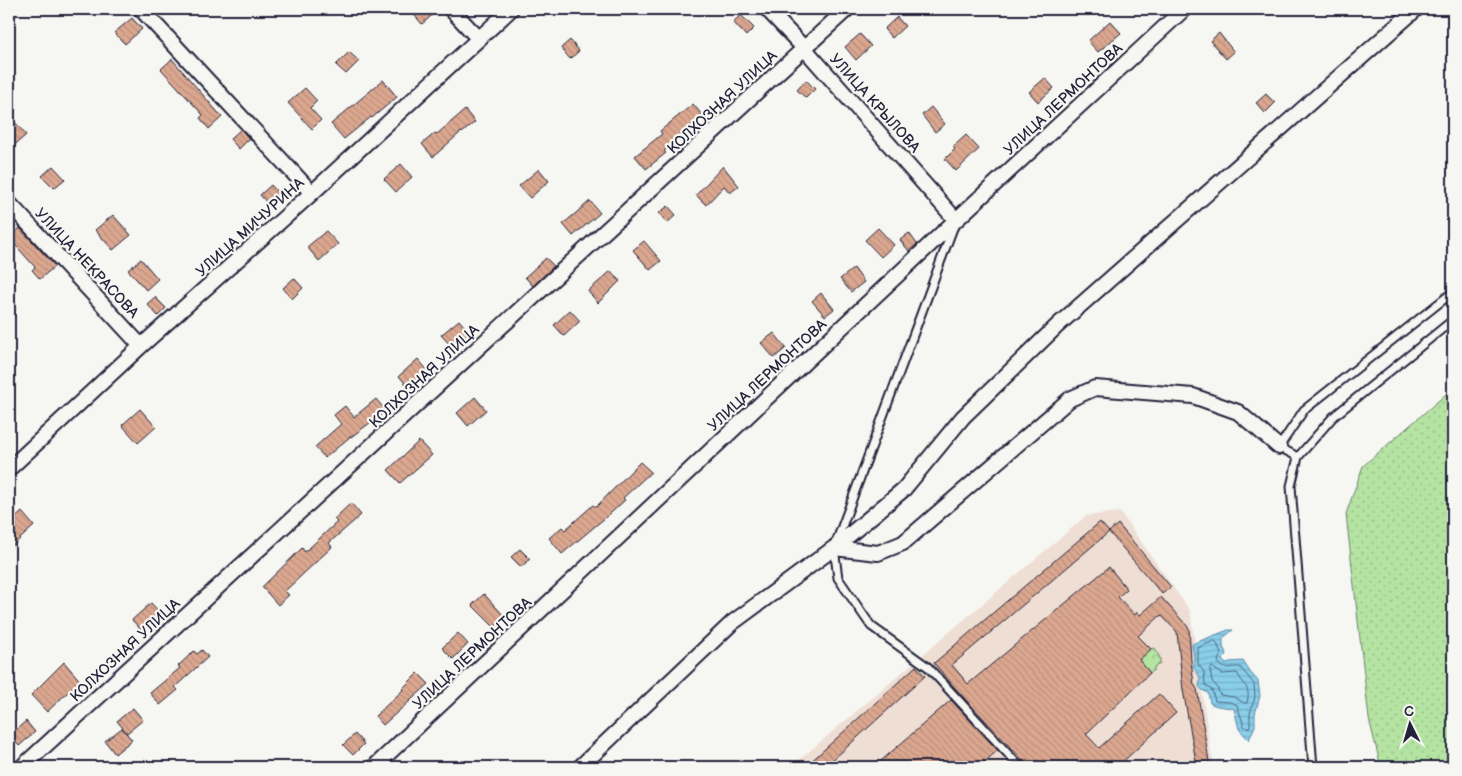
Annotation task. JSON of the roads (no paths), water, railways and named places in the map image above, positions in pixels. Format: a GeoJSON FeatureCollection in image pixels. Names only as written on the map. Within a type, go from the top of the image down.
{"type":"FeatureCollection","features":[{"type":"Feature","properties":{"kind":"street"},"geometry":{"type":"LineString","coordinates":[[141,9],[312,193]]}},
{"type":"Feature","properties":{"kind":"street"},"geometry":{"type":"LineString","coordinates":[[451,9],[479,39]]}},
{"type":"Feature","properties":{"kind":"street","name":"УЛИЦА МИЧУРИНА"},"geometry":{"type":"LineString","coordinates":[[9,469],[511,9]]}},
{"type":"Feature","properties":{"kind":"street","name":"УЛИЦА КРЫЛОВА"},"geometry":{"type":"LineString","coordinates":[[767,9],[804,48],[956,220]]}},
{"type":"Feature","properties":{"kind":"street","name":"КОЛХОЗНАЯ УЛИЦА"},"geometry":{"type":"LineString","coordinates":[[22,767],[847,9]]}},
{"type":"Feature","properties":{"kind":"street","name":"УЛИЦА ЛЕРМОНТОВА"},"geometry":{"type":"LineString","coordinates":[[374,767],[956,220],[1184,9]]}},
{"type":"Feature","properties":{"kind":"street"},"geometry":{"type":"LineString","coordinates":[[580,767],[732,623],[834,548],[904,489],[962,417],[1058,325],[1416,9]]}},
{"type":"Feature","properties":{"kind":"street","name":"УЛИЦА НЕКРАСОВА"},"geometry":{"type":"LineString","coordinates":[[9,203],[142,346]]}},
{"type":"Feature","properties":{"kind":"street"},"geometry":{"type":"LineString","coordinates":[[834,548],[878,553],[903,543],[1070,399],[1095,388],[1193,396],[1238,412],[1279,447]]}},
{"type":"Feature","properties":{"kind":"lane"},"geometry":{"type":"LineString","coordinates":[[956,220],[834,548],[838,578],[871,626],[928,667],[1020,767]]}},
{"type":"Feature","properties":{"kind":"lane"},"geometry":{"type":"LineString","coordinates":[[1298,457],[1279,447],[1304,410],[1453,292]]}},
{"type":"Feature","properties":{"kind":"lane"},"geometry":{"type":"LineString","coordinates":[[1313,767],[1291,486],[1298,457],[1333,417],[1453,320]]}},
{"type":"Feature","properties":{"kind":"water"},"geometry":{"type":"Polygon","coordinates":[[[1228,630],[1233,630],[1223,638],[1223,647],[1227,655],[1222,660],[1226,664],[1243,661],[1258,681],[1260,696],[1255,714],[1255,726],[1249,740],[1239,729],[1234,709],[1210,703],[1208,693],[1199,686],[1200,678],[1193,667],[1192,644],[1228,630]]]}}]}
